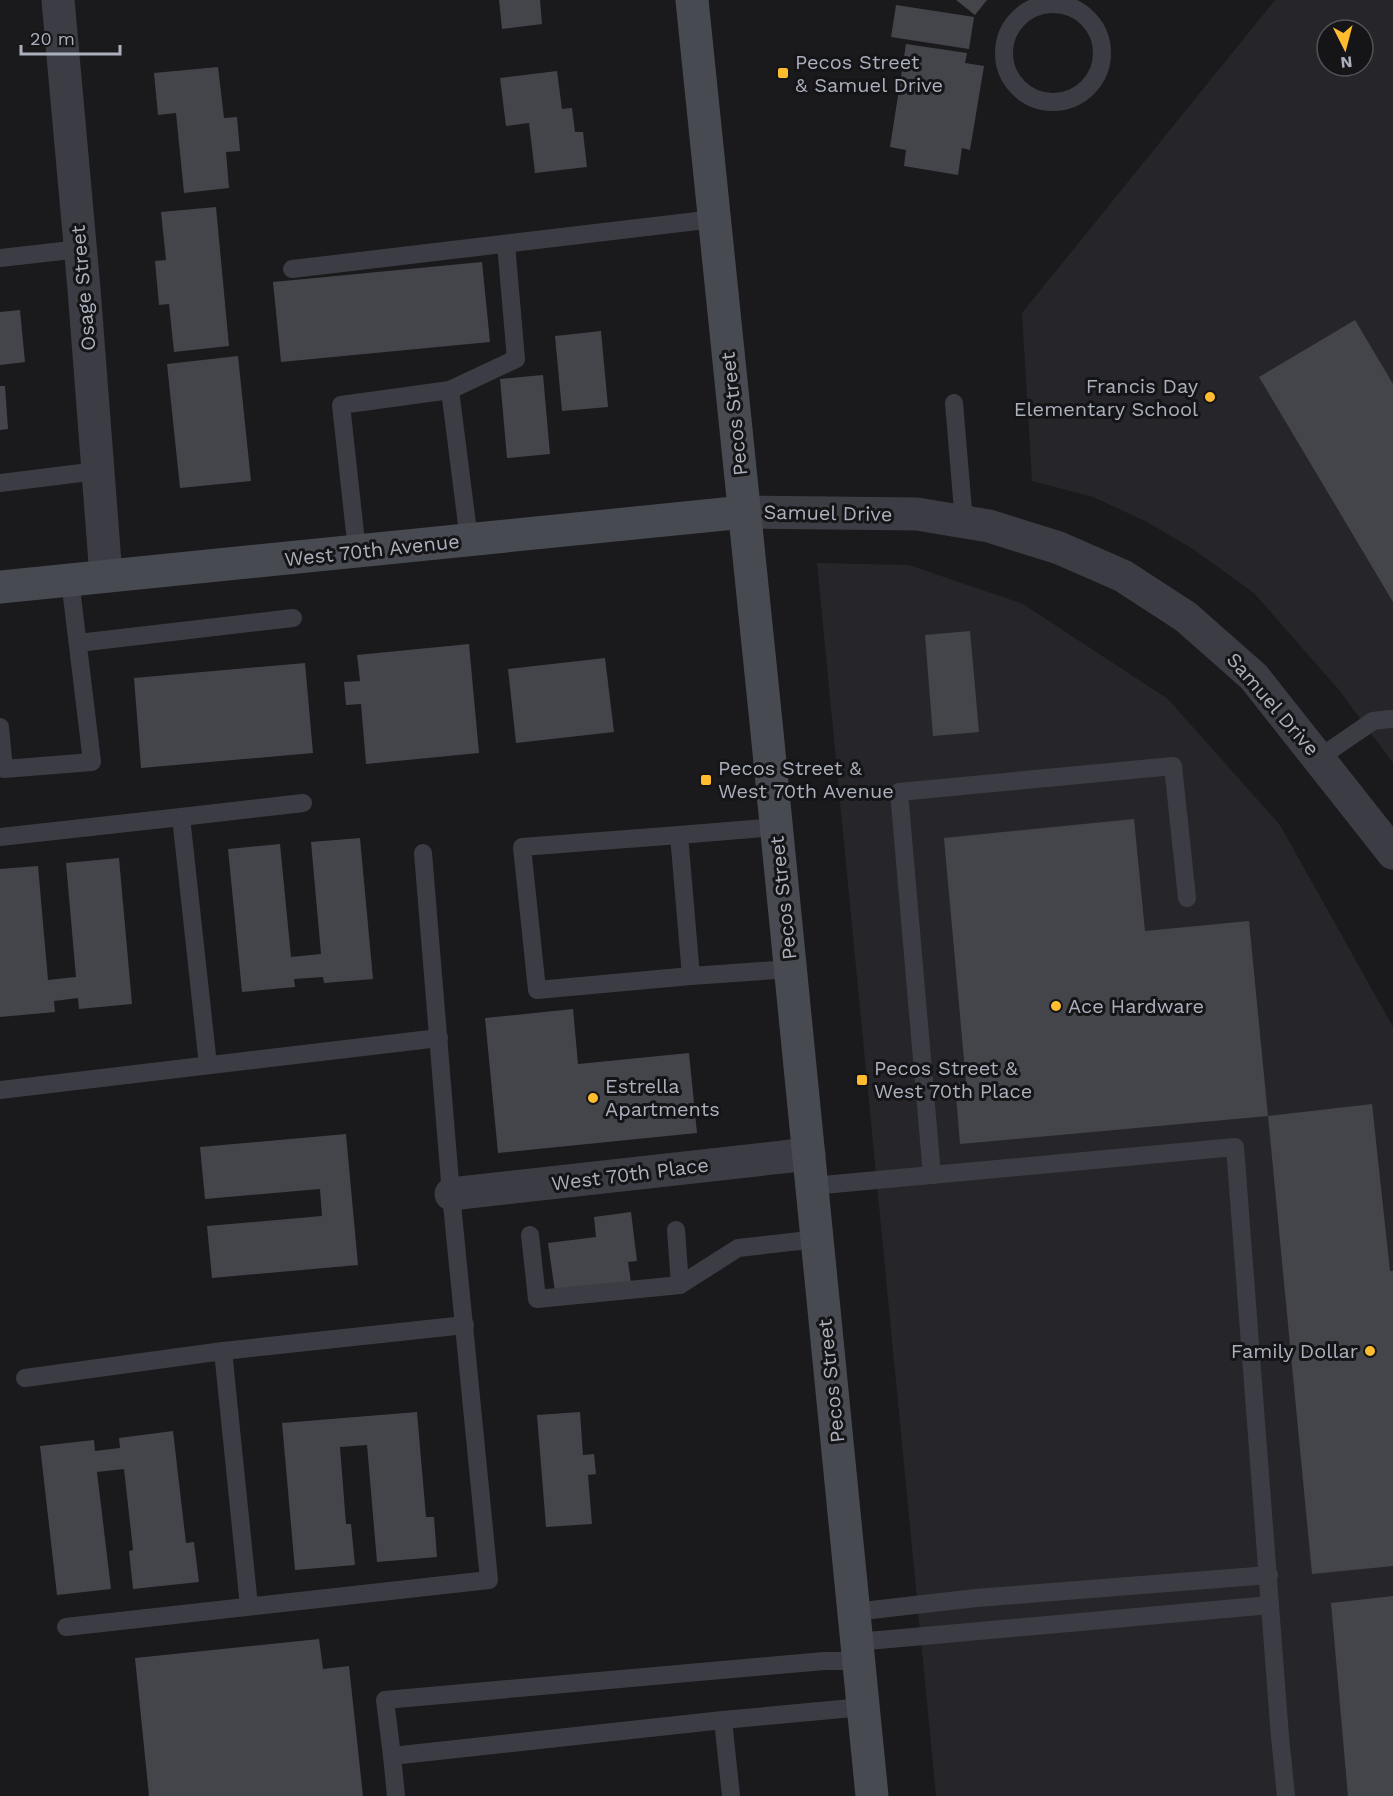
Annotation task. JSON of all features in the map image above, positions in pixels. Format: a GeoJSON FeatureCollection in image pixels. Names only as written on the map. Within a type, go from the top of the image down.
{"type":"FeatureCollection","features":[{"type":"Feature","properties":{"kind":"main road","name":"Pecos Street"},"geometry":{"type":"LineString","coordinates":[[692,0],[818,1239],[872,1796]]}},
{"type":"Feature","properties":{"kind":"main road","name":"West 70th Avenue"},"geometry":{"type":"LineString","coordinates":[[0,587],[744,512]]}},
{"type":"Feature","properties":{"kind":"street","name":"Osage Street"},"geometry":{"type":"LineString","coordinates":[[58,0],[106,576]]}},
{"type":"Feature","properties":{"kind":"street","name":"Samuel Drive"},"geometry":{"type":"LineString","coordinates":[[744,512],[917,514],[989,526],[1059,548],[1123,576],[1186,617],[1220,644],[1254,677],[1390,844]]}},
{"type":"Feature","properties":{"kind":"street","name":"West 70th Place"},"geometry":{"type":"LineString","coordinates":[[451,1194],[809,1154]]}},
{"type":"Feature","properties":{"kind":"lane"},"geometry":{"type":"LineString","coordinates":[[1053,3],[1070,6],[1084,15],[1095,27],[1101,42],[1102,59],[1092,92],[1057,102],[1027,95],[1014,84],[1003,55],[1005,39],[1012,25],[1023,13],[1037,6],[1053,3]]}},
{"type":"Feature","properties":{"kind":"lane"},"geometry":{"type":"LineString","coordinates":[[292,269],[714,219]]}},
{"type":"Feature","properties":{"kind":"lane"},"geometry":{"type":"LineString","coordinates":[[357,551],[341,405],[450,390],[516,359],[506,244]]}},
{"type":"Feature","properties":{"kind":"lane"},"geometry":{"type":"LineString","coordinates":[[0,258],[80,249]]}},
{"type":"Feature","properties":{"kind":"lane"},"geometry":{"type":"LineString","coordinates":[[450,390],[469,540]]}},
{"type":"Feature","properties":{"kind":"lane"},"geometry":{"type":"LineString","coordinates":[[954,403],[964,522]]}},
{"type":"Feature","properties":{"kind":"lane"},"geometry":{"type":"LineString","coordinates":[[0,483],[98,471]]}},
{"type":"Feature","properties":{"kind":"lane"},"geometry":{"type":"LineString","coordinates":[[0,727],[4,769],[92,762],[70,580]]}},
{"type":"Feature","properties":{"kind":"lane"},"geometry":{"type":"LineString","coordinates":[[78,643],[293,618]]}},
{"type":"Feature","properties":{"kind":"lane"},"geometry":{"type":"LineString","coordinates":[[1319,758],[1373,721],[1390,719]]}},
{"type":"Feature","properties":{"kind":"lane"},"geometry":{"type":"LineString","coordinates":[[933,1175],[898,792],[1173,766],[1187,898]]}},
{"type":"Feature","properties":{"kind":"lane"},"geometry":{"type":"LineString","coordinates":[[0,837],[303,803]]}},
{"type":"Feature","properties":{"kind":"lane"},"geometry":{"type":"LineString","coordinates":[[181,817],[208,1065]]}},
{"type":"Feature","properties":{"kind":"lane"},"geometry":{"type":"LineString","coordinates":[[776,827],[522,847],[537,990],[790,969]]}},
{"type":"Feature","properties":{"kind":"lane"},"geometry":{"type":"LineString","coordinates":[[679,835],[691,976]]}},
{"type":"Feature","properties":{"kind":"lane"},"geometry":{"type":"LineString","coordinates":[[66,1627],[489,1580],[451,1194],[423,853]]}},
{"type":"Feature","properties":{"kind":"lane"},"geometry":{"type":"LineString","coordinates":[[0,1090],[439,1038]]}},
{"type":"Feature","properties":{"kind":"lane"},"geometry":{"type":"LineString","coordinates":[[812,1186],[1235,1147],[1286,1796]]}},
{"type":"Feature","properties":{"kind":"lane"},"geometry":{"type":"LineString","coordinates":[[676,1230],[680,1285]]}},
{"type":"Feature","properties":{"kind":"lane"},"geometry":{"type":"LineString","coordinates":[[530,1234],[537,1299],[680,1285],[738,1248],[818,1239]]}},
{"type":"Feature","properties":{"kind":"lane"},"geometry":{"type":"LineString","coordinates":[[25,1378],[223,1351],[465,1325]]}},
{"type":"Feature","properties":{"kind":"lane"},"geometry":{"type":"LineString","coordinates":[[223,1351],[249,1606]]}},
{"type":"Feature","properties":{"kind":"lane"},"geometry":{"type":"LineString","coordinates":[[396,1796],[385,1700],[824,1661],[856,1638],[976,1598],[1269,1575]]}},
{"type":"Feature","properties":{"kind":"lane"},"geometry":{"type":"LineString","coordinates":[[856,1638],[1270,1605]]}},
{"type":"Feature","properties":{"kind":"lane"},"geometry":{"type":"LineString","coordinates":[[392,1756],[863,1707]]}},
{"type":"Feature","properties":{"kind":"lane"},"geometry":{"type":"LineString","coordinates":[[723,1720],[731,1796]]}},
{"type":"Feature","properties":{"kind":"shaded area","name":"Francis Day Elementary School"},"geometry":{"type":"Polygon","coordinates":[[[1275,0],[1393,0],[1393,763],[1339,690],[1254,593],[1193,549],[1147,522],[1093,497],[1032,481],[1022,313],[1275,0]]]}},
{"type":"Feature","properties":{"kind":"shaded area"},"geometry":{"type":"Polygon","coordinates":[[[817,563],[909,565],[1023,604],[1168,699],[1280,825],[1393,1027],[1393,1796],[936,1796],[817,563]]]}},
{"type":"Feature","properties":{"kind":"building"},"geometry":{"type":"Polygon","coordinates":[[[499,0],[540,0],[542,24],[502,29],[499,0]]]}},
{"type":"Feature","properties":{"kind":"building"},"geometry":{"type":"Polygon","coordinates":[[[956,0],[987,0],[975,15],[956,0]]]}},
{"type":"Feature","properties":{"kind":"building"},"geometry":{"type":"Polygon","coordinates":[[[896,5],[974,17],[969,49],[891,37],[896,5]]]}},
{"type":"Feature","properties":{"kind":"building"},"geometry":{"type":"Polygon","coordinates":[[[906,44],[967,53],[965,63],[984,66],[970,150],[962,148],[958,175],[904,166],[906,150],[890,147],[906,44]]]}},
{"type":"Feature","properties":{"kind":"building"},"geometry":{"type":"Polygon","coordinates":[[[218,67],[224,118],[237,117],[240,151],[226,152],[229,188],[184,193],[176,113],[158,115],[154,73],[218,67]]]}},
{"type":"Feature","properties":{"kind":"building"},"geometry":{"type":"Polygon","coordinates":[[[557,71],[562,109],[572,108],[575,132],[583,132],[587,167],[535,173],[529,123],[506,126],[500,78],[557,71]]]}},
{"type":"Feature","properties":{"kind":"building"},"geometry":{"type":"Polygon","coordinates":[[[216,207],[229,346],[174,352],[169,304],[159,305],[155,261],[166,260],[161,212],[216,207]]]}},
{"type":"Feature","properties":{"kind":"building"},"geometry":{"type":"Polygon","coordinates":[[[482,262],[490,342],[281,362],[273,282],[482,262]]]}},
{"type":"Feature","properties":{"kind":"building"},"geometry":{"type":"Polygon","coordinates":[[[20,310],[25,362],[0,365],[0,312],[20,310]]]}},
{"type":"Feature","properties":{"kind":"building"},"geometry":{"type":"Polygon","coordinates":[[[1355,320],[1393,384],[1393,602],[1259,377],[1355,320]]]}},
{"type":"Feature","properties":{"kind":"building"},"geometry":{"type":"Polygon","coordinates":[[[601,331],[608,407],[562,411],[555,336],[601,331]]]}},
{"type":"Feature","properties":{"kind":"building"},"geometry":{"type":"Polygon","coordinates":[[[238,356],[251,481],[180,488],[167,364],[238,356]]]}},
{"type":"Feature","properties":{"kind":"building"},"geometry":{"type":"Polygon","coordinates":[[[543,375],[550,454],[507,458],[500,379],[543,375]]]}},
{"type":"Feature","properties":{"kind":"building"},"geometry":{"type":"Polygon","coordinates":[[[0,386],[5,386],[8,429],[0,430],[0,386]]]}},
{"type":"Feature","properties":{"kind":"building"},"geometry":{"type":"Polygon","coordinates":[[[970,631],[979,732],[933,736],[925,635],[970,631]]]}},
{"type":"Feature","properties":{"kind":"building"},"geometry":{"type":"Polygon","coordinates":[[[469,644],[479,753],[366,764],[361,704],[346,705],[344,682],[360,681],[357,655],[469,644]]]}},
{"type":"Feature","properties":{"kind":"building"},"geometry":{"type":"Polygon","coordinates":[[[605,658],[614,732],[516,743],[508,669],[605,658]]]}},
{"type":"Feature","properties":{"kind":"building"},"geometry":{"type":"Polygon","coordinates":[[[305,663],[313,753],[141,768],[134,678],[305,663]]]}},
{"type":"Feature","properties":{"kind":"building","name":"Ace Hardware"},"geometry":{"type":"Polygon","coordinates":[[[1134,819],[1145,931],[1249,921],[1268,1116],[960,1144],[955,1083],[966,1082],[944,838],[1134,819]]]}},
{"type":"Feature","properties":{"kind":"building"},"geometry":{"type":"Polygon","coordinates":[[[360,838],[373,979],[324,983],[323,977],[294,979],[295,987],[242,992],[228,849],[280,844],[291,957],[321,954],[311,842],[360,838]]]}},
{"type":"Feature","properties":{"kind":"building"},"geometry":{"type":"Polygon","coordinates":[[[119,858],[132,1004],[79,1009],[78,998],[54,1001],[55,1012],[0,1017],[0,869],[38,866],[48,980],[76,977],[66,863],[119,858]]]}},
{"type":"Feature","properties":{"kind":"building","name":"Estrella Apartments"},"geometry":{"type":"Polygon","coordinates":[[[573,1009],[578,1064],[689,1053],[697,1133],[498,1153],[485,1018],[573,1009]]]}},
{"type":"Feature","properties":{"kind":"building"},"geometry":{"type":"Polygon","coordinates":[[[1372,1104],[1390,1271],[1393,1271],[1393,1566],[1312,1574],[1268,1116],[1372,1104]]]}},
{"type":"Feature","properties":{"kind":"building"},"geometry":{"type":"Polygon","coordinates":[[[346,1134],[358,1265],[212,1278],[207,1226],[322,1216],[320,1189],[205,1199],[200,1147],[346,1134]]]}},
{"type":"Feature","properties":{"kind":"building"},"geometry":{"type":"Polygon","coordinates":[[[631,1212],[637,1261],[628,1262],[631,1282],[555,1292],[548,1243],[596,1237],[594,1217],[631,1212]]]}},
{"type":"Feature","properties":{"kind":"building"},"geometry":{"type":"Polygon","coordinates":[[[417,1412],[426,1517],[434,1517],[437,1557],[377,1562],[367,1445],[340,1447],[346,1524],[351,1524],[355,1565],[295,1570],[282,1423],[417,1412]]]}},
{"type":"Feature","properties":{"kind":"building"},"geometry":{"type":"Polygon","coordinates":[[[580,1412],[583,1455],[594,1454],[596,1474],[588,1475],[592,1524],[546,1527],[537,1415],[580,1412]]]}},
{"type":"Feature","properties":{"kind":"building"},"geometry":{"type":"Polygon","coordinates":[[[173,1431],[186,1543],[194,1542],[199,1582],[133,1589],[129,1551],[133,1550],[124,1469],[97,1472],[111,1589],[57,1595],[40,1446],[94,1440],[95,1451],[120,1448],[119,1438],[173,1431]]]}},
{"type":"Feature","properties":{"kind":"building"},"geometry":{"type":"Polygon","coordinates":[[[1393,1596],[1393,1796],[1348,1796],[1331,1603],[1393,1596]]]}},
{"type":"Feature","properties":{"kind":"building"},"geometry":{"type":"Polygon","coordinates":[[[319,1639],[323,1669],[349,1666],[363,1796],[149,1796],[135,1658],[319,1639]]]}},
{"type":"Feature","properties":{"kind":"place","name":"Pecos Street & Samuel Drive"},"geometry":{"type":"Point","coordinates":[783,73]}},
{"type":"Feature","properties":{"kind":"place","name":"Francis Day Elementary School"},"geometry":{"type":"Point","coordinates":[1210,397]}},
{"type":"Feature","properties":{"kind":"place","name":"Pecos Street & West 70th Avenue"},"geometry":{"type":"Point","coordinates":[706,780]}},
{"type":"Feature","properties":{"kind":"place","name":"Ace Hardware"},"geometry":{"type":"Point","coordinates":[1056,1006]}},
{"type":"Feature","properties":{"kind":"place","name":"Pecos Street & West 70th Place"},"geometry":{"type":"Point","coordinates":[862,1080]}},
{"type":"Feature","properties":{"kind":"place","name":"Estrella Apartments"},"geometry":{"type":"Point","coordinates":[593,1098]}},
{"type":"Feature","properties":{"kind":"place","name":"Family Dollar"},"geometry":{"type":"Point","coordinates":[1370,1351]}}]}
